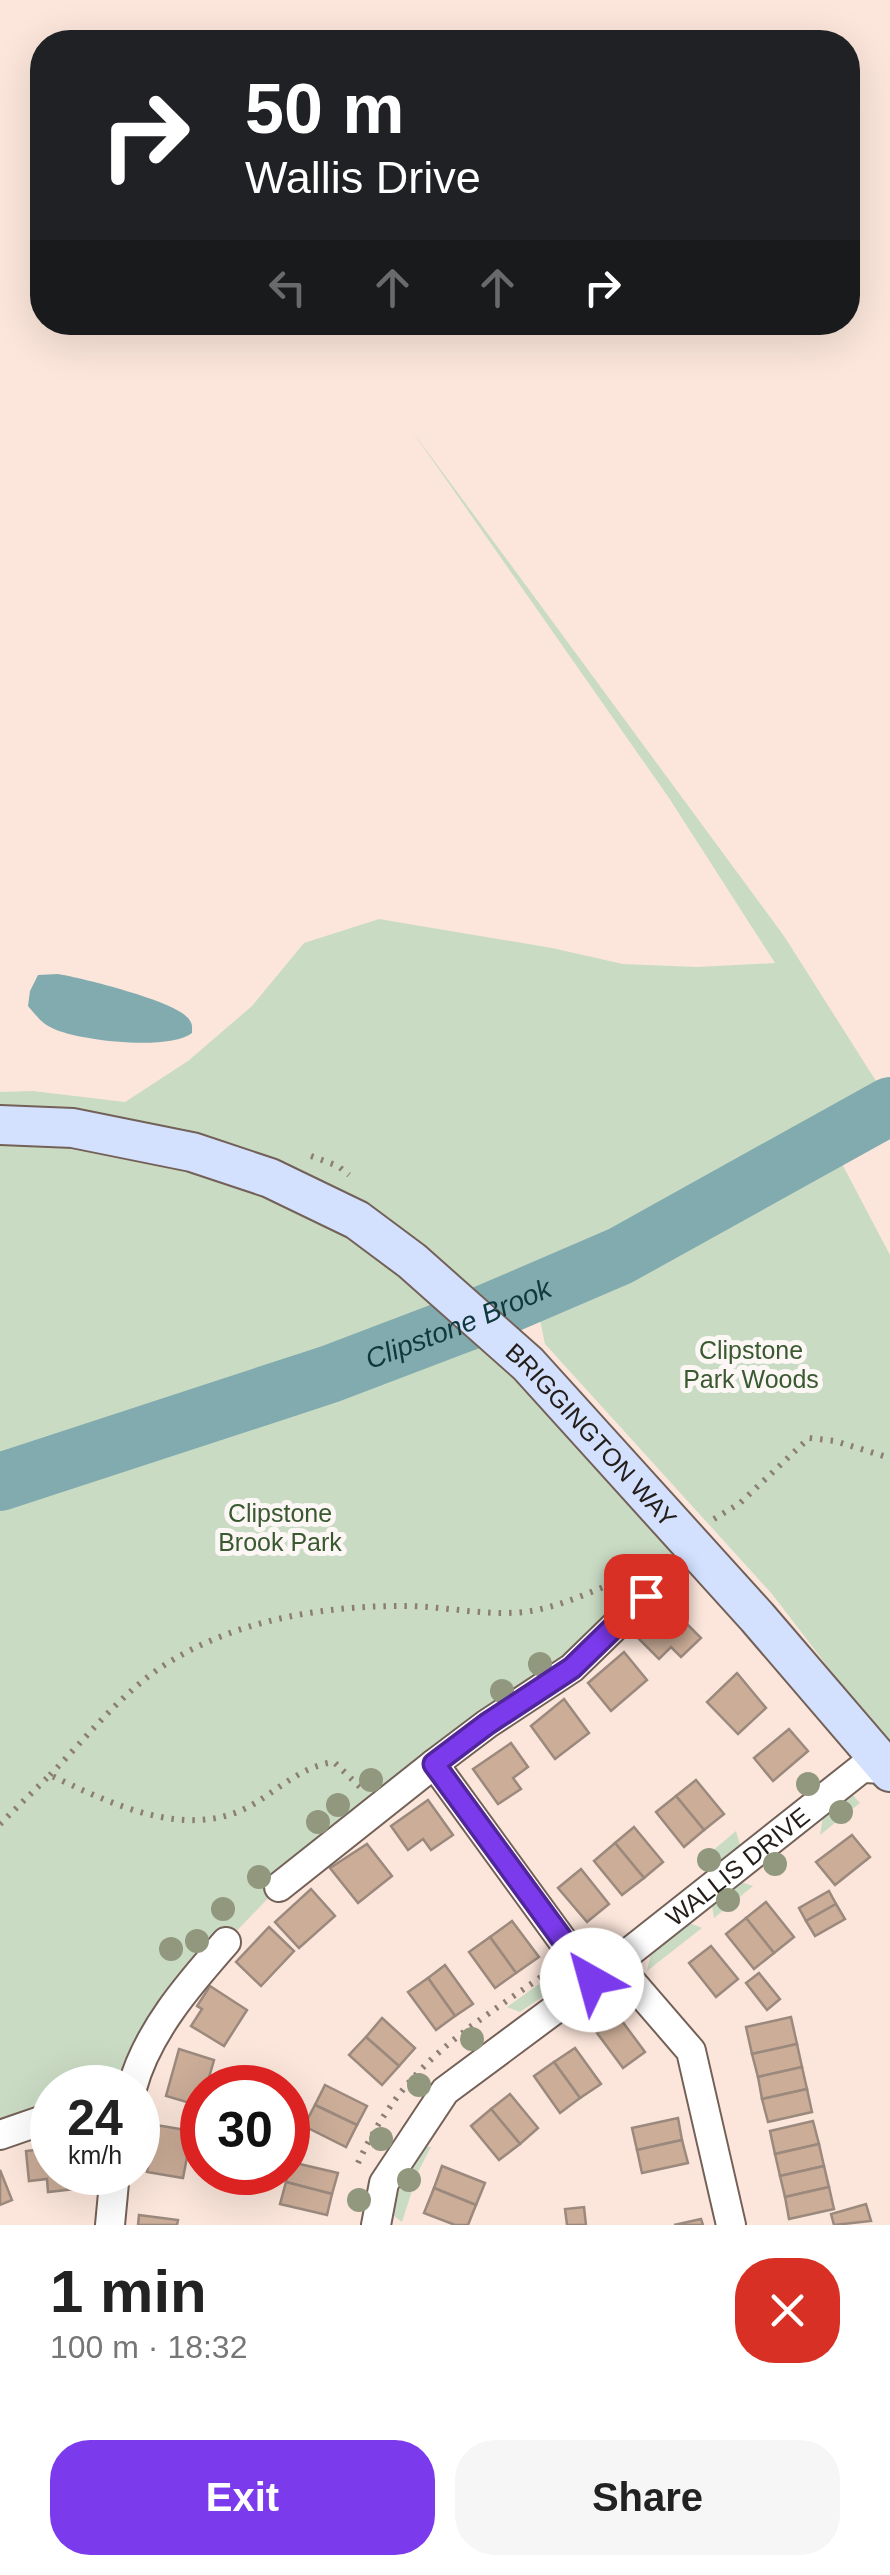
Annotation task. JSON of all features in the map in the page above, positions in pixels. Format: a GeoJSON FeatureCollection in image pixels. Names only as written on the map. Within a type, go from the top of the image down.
{"type":"FeatureCollection","features":[{"type":"Feature","properties":{"kind":"street","name":"BRIGGINGTON WAY"},"geometry":{"type":"LineString","coordinates":[[0,1126],[73,1128],[192,1152],[270,1178],[357,1220],[412,1261],[528,1364],[757,1617],[889,1771]]}},
{"type":"Feature","properties":{"kind":"street"},"geometry":{"type":"LineString","coordinates":[[279,1887],[487,1724],[572,1668],[635,1587]]}},
{"type":"Feature","properties":{"kind":"street"},"geometry":{"type":"LineString","coordinates":[[434,1764],[592,1980]]}},
{"type":"Feature","properties":{"kind":"street","name":"WALLIS DRIVE"},"geometry":{"type":"LineString","coordinates":[[376,2225],[384,2183],[445,2090],[615,1963],[862,1768],[889,1771]]}},
{"type":"Feature","properties":{"kind":"street"},"geometry":{"type":"LineString","coordinates":[[140,2065],[190,1983],[226,1942]]}},
{"type":"Feature","properties":{"kind":"street"},"geometry":{"type":"LineString","coordinates":[[615,1963],[691,2051],[731,2225]]}},
{"type":"Feature","properties":{"kind":"street"},"geometry":{"type":"LineString","coordinates":[[0,2135],[30,2125]]}},
{"type":"Feature","properties":{"kind":"street"},"geometry":{"type":"LineString","coordinates":[[110,2225],[113,2195]]}},
{"type":"Feature","properties":{"kind":"path"},"geometry":{"type":"LineString","coordinates":[[708,1523],[740,1503],[809,1438],[835,1441],[890,1458]]}},
{"type":"Feature","properties":{"kind":"path"},"geometry":{"type":"LineString","coordinates":[[0,1824],[158,1670],[185,1653],[272,1620],[340,1609],[411,1606],[522,1612],[635,1587]]}},
{"type":"Feature","properties":{"kind":"path"},"geometry":{"type":"LineString","coordinates":[[50,1775],[142,1812],[188,1821],[241,1811],[280,1789],[301,1771],[334,1762],[387,1801]]}},
{"type":"Feature","properties":{"kind":"green space","name":"Clipstone Brook Park"},"geometry":{"type":"Polygon","coordinates":[[[410,428],[784,936],[890,1103],[830,1141],[890,1255],[890,1748],[772,1594],[545,1344],[538,1311],[500,1321],[687,1564],[279,1887],[226,1942],[146,2065],[30,2065],[30,2125],[0,2137],[0,1092],[33,1091],[125,1102],[188,1061],[252,1006],[304,943],[379,919],[623,964],[697,967],[775,963],[669,798],[410,428]]]}},
{"type":"Feature","properties":{"kind":"green space"},"geometry":{"type":"Polygon","coordinates":[[[852,1794],[860,1803],[820,1835],[823,1817],[852,1794]]]}},
{"type":"Feature","properties":{"kind":"green space"},"geometry":{"type":"Polygon","coordinates":[[[736,1831],[740,1845],[710,1869],[698,1863],[736,1831]]]}},
{"type":"Feature","properties":{"kind":"green space"},"geometry":{"type":"Polygon","coordinates":[[[741,1882],[753,1886],[714,1918],[712,1906],[741,1882]]]}},
{"type":"Feature","properties":{"kind":"green space"},"geometry":{"type":"Polygon","coordinates":[[[690,1923],[702,1928],[647,1971],[651,1953],[690,1923]]]}},
{"type":"Feature","properties":{"kind":"green space"},"geometry":{"type":"Polygon","coordinates":[[[556,1972],[560,1985],[520,2012],[507,2007],[556,1972]]]}},
{"type":"Feature","properties":{"kind":"green space"},"geometry":{"type":"Polygon","coordinates":[[[418,2146],[431,2147],[418,2172],[402,2222],[393,2215],[401,2182],[418,2146]]]}},
{"type":"Feature","properties":{"kind":"water"},"geometry":{"type":"Polygon","coordinates":[[[58,974],[106,985],[180,1011],[188,1018],[192,1033],[164,1042],[144,1043],[82,1037],[52,1028],[28,1006],[38,975],[58,974]]]}},
{"type":"Feature","properties":{"kind":"building"},"geometry":{"type":"Polygon","coordinates":[[[671,1608],[701,1638],[681,1657],[671,1647],[659,1659],[639,1639],[671,1608]]]}},
{"type":"Feature","properties":{"kind":"building"},"geometry":{"type":"Polygon","coordinates":[[[624,1652],[647,1680],[611,1711],[588,1683],[624,1652]]]}},
{"type":"Feature","properties":{"kind":"building"},"geometry":{"type":"Polygon","coordinates":[[[737,1673],[766,1708],[738,1734],[707,1702],[737,1673]]]}},
{"type":"Feature","properties":{"kind":"building"},"geometry":{"type":"Polygon","coordinates":[[[564,1699],[589,1733],[555,1759],[531,1726],[564,1699]]]}},
{"type":"Feature","properties":{"kind":"building"},"geometry":{"type":"Polygon","coordinates":[[[789,1729],[808,1751],[773,1781],[754,1758],[789,1729]]]}},
{"type":"Feature","properties":{"kind":"building"},"geometry":{"type":"Polygon","coordinates":[[[511,1743],[528,1767],[513,1778],[521,1789],[498,1804],[473,1769],[511,1743]]]}},
{"type":"Feature","properties":{"kind":"building"},"geometry":{"type":"Polygon","coordinates":[[[696,1780],[724,1814],[704,1830],[676,1796],[696,1780]]]}},
{"type":"Feature","properties":{"kind":"building"},"geometry":{"type":"Polygon","coordinates":[[[676,1796],[704,1830],[684,1847],[656,1812],[676,1796]]]}},
{"type":"Feature","properties":{"kind":"building"},"geometry":{"type":"Polygon","coordinates":[[[428,1800],[453,1835],[431,1850],[423,1839],[408,1850],[391,1826],[428,1800]]]}},
{"type":"Feature","properties":{"kind":"building"},"geometry":{"type":"Polygon","coordinates":[[[634,1827],[663,1862],[644,1878],[615,1843],[634,1827]]]}},
{"type":"Feature","properties":{"kind":"building"},"geometry":{"type":"Polygon","coordinates":[[[852,1835],[870,1857],[835,1885],[816,1862],[852,1835]]]}},
{"type":"Feature","properties":{"kind":"building"},"geometry":{"type":"Polygon","coordinates":[[[615,1843],[644,1878],[622,1895],[594,1861],[615,1843]]]}},
{"type":"Feature","properties":{"kind":"building"},"geometry":{"type":"Polygon","coordinates":[[[367,1844],[392,1876],[358,1903],[330,1868],[367,1844]]]}},
{"type":"Feature","properties":{"kind":"building"},"geometry":{"type":"Polygon","coordinates":[[[581,1869],[609,1904],[587,1922],[558,1888],[581,1869]]]}},
{"type":"Feature","properties":{"kind":"building"},"geometry":{"type":"Polygon","coordinates":[[[311,1889],[335,1916],[299,1948],[275,1922],[311,1889]]]}},
{"type":"Feature","properties":{"kind":"building"},"geometry":{"type":"Polygon","coordinates":[[[829,1891],[836,1904],[806,1921],[799,1908],[829,1891]]]}},
{"type":"Feature","properties":{"kind":"building"},"geometry":{"type":"Polygon","coordinates":[[[766,1902],[794,1937],[774,1953],[746,1918],[766,1902]]]}},
{"type":"Feature","properties":{"kind":"building"},"geometry":{"type":"Polygon","coordinates":[[[836,1904],[845,1919],[815,1936],[806,1921],[836,1904]]]}},
{"type":"Feature","properties":{"kind":"building"},"geometry":{"type":"Polygon","coordinates":[[[746,1918],[774,1953],[754,1969],[726,1934],[746,1918]]]}},
{"type":"Feature","properties":{"kind":"building"},"geometry":{"type":"Polygon","coordinates":[[[512,1921],[539,1957],[516,1973],[490,1937],[512,1921]]]}},
{"type":"Feature","properties":{"kind":"building"},"geometry":{"type":"Polygon","coordinates":[[[269,1927],[294,1951],[261,1986],[236,1962],[269,1927]]]}},
{"type":"Feature","properties":{"kind":"building"},"geometry":{"type":"Polygon","coordinates":[[[490,1937],[516,1973],[495,1988],[469,1952],[490,1937]]]}},
{"type":"Feature","properties":{"kind":"building"},"geometry":{"type":"Polygon","coordinates":[[[711,1946],[738,1979],[716,1997],[689,1963],[711,1946]]]}},
{"type":"Feature","properties":{"kind":"building"},"geometry":{"type":"Polygon","coordinates":[[[445,1965],[473,2004],[455,2016],[428,1978],[445,1965]]]}},
{"type":"Feature","properties":{"kind":"building"},"geometry":{"type":"Polygon","coordinates":[[[759,1973],[780,1999],[767,2010],[746,1983],[759,1973]]]}},
{"type":"Feature","properties":{"kind":"building"},"geometry":{"type":"Polygon","coordinates":[[[428,1978],[455,2016],[436,2030],[408,1992],[428,1978]]]}},
{"type":"Feature","properties":{"kind":"building"},"geometry":{"type":"Polygon","coordinates":[[[210,1986],[247,2010],[224,2046],[191,2026],[202,2009],[197,2006],[210,1986]]]}},
{"type":"Feature","properties":{"kind":"building"},"geometry":{"type":"Polygon","coordinates":[[[619,2017],[645,2052],[623,2068],[597,2033],[619,2017]]]}},
{"type":"Feature","properties":{"kind":"building"},"geometry":{"type":"Polygon","coordinates":[[[791,2017],[797,2044],[752,2054],[746,2027],[791,2017]]]}},
{"type":"Feature","properties":{"kind":"building"},"geometry":{"type":"Polygon","coordinates":[[[382,2018],[415,2048],[399,2066],[366,2037],[382,2018]]]}},
{"type":"Feature","properties":{"kind":"building"},"geometry":{"type":"Polygon","coordinates":[[[366,2037],[399,2066],[382,2085],[349,2055],[366,2037]]]}},
{"type":"Feature","properties":{"kind":"building"},"geometry":{"type":"Polygon","coordinates":[[[797,2044],[802,2067],[758,2077],[752,2054],[797,2044]]]}},
{"type":"Feature","properties":{"kind":"building"},"geometry":{"type":"Polygon","coordinates":[[[575,2048],[601,2084],[580,2098],[554,2062],[575,2048]]]}},
{"type":"Feature","properties":{"kind":"building"},"geometry":{"type":"Polygon","coordinates":[[[179,2049],[214,2060],[213,2065],[180,2065],[180,2100],[166,2096],[179,2049]]]}},
{"type":"Feature","properties":{"kind":"building"},"geometry":{"type":"Polygon","coordinates":[[[554,2062],[580,2098],[560,2113],[534,2076],[554,2062]]]}},
{"type":"Feature","properties":{"kind":"building"},"geometry":{"type":"Polygon","coordinates":[[[802,2067],[807,2089],[762,2099],[758,2077],[802,2067]]]}},
{"type":"Feature","properties":{"kind":"building"},"geometry":{"type":"Polygon","coordinates":[[[325,2085],[367,2106],[357,2125],[315,2105],[325,2085]]]}},
{"type":"Feature","properties":{"kind":"building"},"geometry":{"type":"Polygon","coordinates":[[[807,2089],[812,2112],[768,2122],[762,2099],[807,2089]]]}},
{"type":"Feature","properties":{"kind":"building"},"geometry":{"type":"Polygon","coordinates":[[[510,2094],[538,2128],[520,2144],[491,2109],[510,2094]]]}},
{"type":"Feature","properties":{"kind":"building"},"geometry":{"type":"Polygon","coordinates":[[[315,2105],[357,2125],[346,2147],[310,2129],[315,2105]]]}},
{"type":"Feature","properties":{"kind":"building"},"geometry":{"type":"Polygon","coordinates":[[[491,2109],[520,2144],[499,2160],[471,2126],[491,2109]]]}},
{"type":"Feature","properties":{"kind":"building"},"geometry":{"type":"Polygon","coordinates":[[[678,2118],[682,2140],[637,2150],[632,2128],[678,2118]]]}},
{"type":"Feature","properties":{"kind":"building"},"geometry":{"type":"Polygon","coordinates":[[[813,2121],[819,2144],[775,2154],[770,2131],[813,2121]]]}},
{"type":"Feature","properties":{"kind":"building"},"geometry":{"type":"Polygon","coordinates":[[[160,2126],[180,2129],[180,2178],[160,2174],[160,2126]]]}},
{"type":"Feature","properties":{"kind":"building"},"geometry":{"type":"Polygon","coordinates":[[[682,2140],[688,2163],[642,2173],[637,2150],[682,2140]]]}},
{"type":"Feature","properties":{"kind":"building"},"geometry":{"type":"Polygon","coordinates":[[[819,2144],[824,2166],[780,2176],[775,2154],[819,2144]]]}},
{"type":"Feature","properties":{"kind":"building"},"geometry":{"type":"Polygon","coordinates":[[[26,2151],[30,2151],[30,2181],[29,2181],[26,2151]]]}},
{"type":"Feature","properties":{"kind":"building"},"geometry":{"type":"Polygon","coordinates":[[[310,2166],[338,2173],[332,2194],[310,2188],[310,2166]]]}},
{"type":"Feature","properties":{"kind":"building"},"geometry":{"type":"Polygon","coordinates":[[[442,2166],[485,2183],[476,2205],[434,2188],[442,2166]]]}},
{"type":"Feature","properties":{"kind":"building"},"geometry":{"type":"Polygon","coordinates":[[[824,2166],[829,2187],[785,2197],[780,2176],[824,2166]]]}},
{"type":"Feature","properties":{"kind":"building"},"geometry":{"type":"Polygon","coordinates":[[[0,2170],[12,2200],[0,2205],[0,2170]]]}},
{"type":"Feature","properties":{"kind":"building"},"geometry":{"type":"Polygon","coordinates":[[[829,2187],[834,2209],[789,2219],[785,2197],[829,2187]]]}},
{"type":"Feature","properties":{"kind":"building"},"geometry":{"type":"Polygon","coordinates":[[[310,2188],[332,2194],[327,2215],[280,2204],[282,2195],[310,2195],[310,2188]]]}},
{"type":"Feature","properties":{"kind":"building"},"geometry":{"type":"Polygon","coordinates":[[[434,2188],[476,2205],[468,2225],[455,2225],[424,2213],[434,2188]]]}},
{"type":"Feature","properties":{"kind":"building"},"geometry":{"type":"Polygon","coordinates":[[[866,2204],[871,2221],[834,2225],[831,2214],[866,2204]]]}},
{"type":"Feature","properties":{"kind":"building"},"geometry":{"type":"Polygon","coordinates":[[[584,2207],[586,2225],[567,2225],[565,2209],[584,2207]]]}},
{"type":"Feature","properties":{"kind":"building"},"geometry":{"type":"Polygon","coordinates":[[[139,2215],[178,2220],[177,2225],[138,2225],[139,2215]]]}},
{"type":"Feature","properties":{"kind":"building"},"geometry":{"type":"Polygon","coordinates":[[[701,2219],[703,2225],[674,2225],[701,2219]]]}},
{"type":"Feature","properties":{"kind":"waterway","name":"Clipstone Brook"},"geometry":{"type":"LineString","coordinates":[[0,1482],[330,1374],[464,1323],[620,1256],[890,1106]]}},
{"type":"Feature","properties":{"kind":"route"},"geometry":{"type":"LineString","coordinates":[[592,1980],[434,1764],[572,1668],[646,1596]]}},
{"type":"Feature","properties":{"kind":"park label","name":"Clipstone Park Woods"},"geometry":{"type":"Point","coordinates":[751,1364]}}]}
